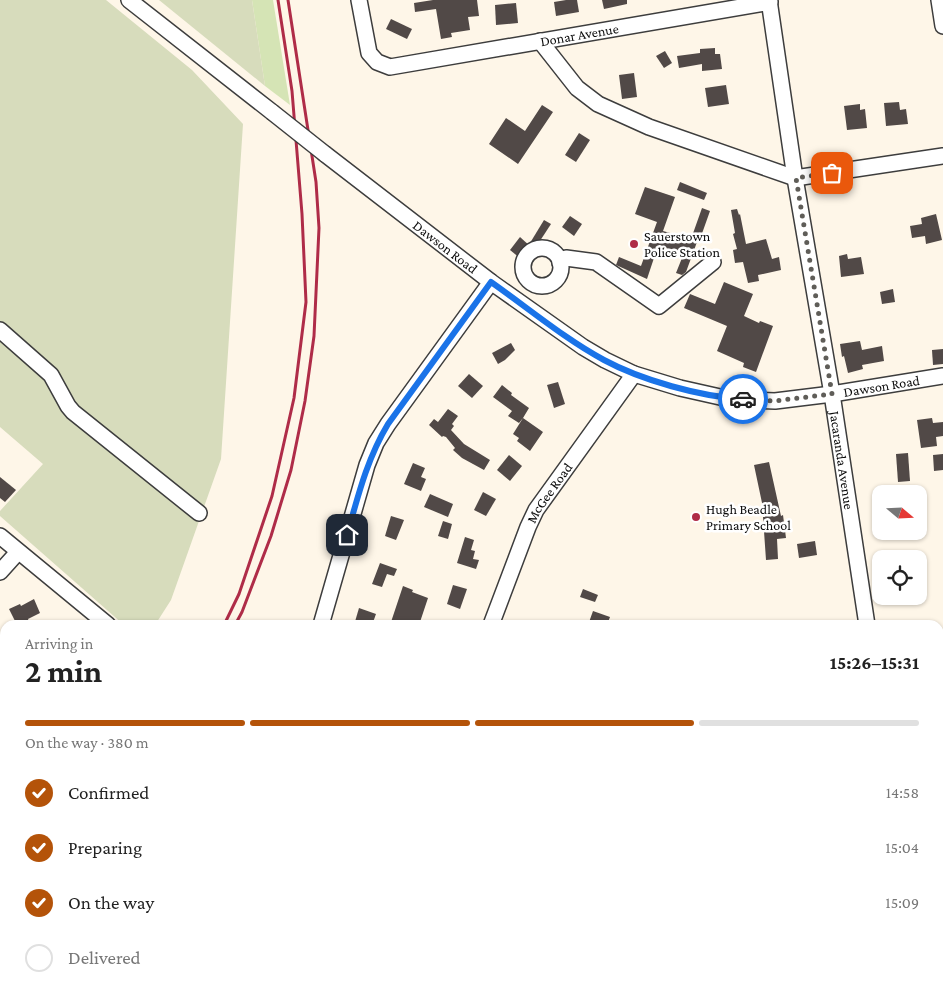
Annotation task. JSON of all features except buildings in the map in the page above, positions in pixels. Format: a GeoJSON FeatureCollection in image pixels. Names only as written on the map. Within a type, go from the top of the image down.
{"type":"FeatureCollection","features":[{"type":"Feature","properties":{"kind":"street","name":"Dawson Road"},"geometry":{"type":"LineString","coordinates":[[129,0],[491,282],[604,360],[634,374],[680,388],[729,398],[774,401],[832,394],[943,376]]}},
{"type":"Feature","properties":{"kind":"street","name":"Donar Avenue"},"geometry":{"type":"LineString","coordinates":[[360,0],[369,53],[377,62],[390,68],[769,1]]}},
{"type":"Feature","properties":{"kind":"street"},"geometry":{"type":"LineString","coordinates":[[939,0],[943,26]]}},
{"type":"Feature","properties":{"kind":"street","name":"Jacaranda Avenue"},"geometry":{"type":"LineString","coordinates":[[769,1],[866,620]]}},
{"type":"Feature","properties":{"kind":"street"},"geometry":{"type":"LineString","coordinates":[[540,41],[577,88],[598,104],[649,127],[796,178],[943,156]]}},
{"type":"Feature","properties":{"kind":"street"},"geometry":{"type":"LineString","coordinates":[[543,248],[557,256],[560,263],[560,271],[552,283],[544,286],[536,285],[529,282],[525,275],[523,268],[524,260],[535,249],[543,248]]}},
{"type":"Feature","properties":{"kind":"street"},"geometry":{"type":"LineString","coordinates":[[560,263],[566,258],[596,262],[659,306],[713,262]]}},
{"type":"Feature","properties":{"kind":"street"},"geometry":{"type":"LineString","coordinates":[[322,620],[367,465],[376,443],[491,282]]}},
{"type":"Feature","properties":{"kind":"street"},"geometry":{"type":"LineString","coordinates":[[524,305],[536,285]]}},
{"type":"Feature","properties":{"kind":"street"},"geometry":{"type":"LineString","coordinates":[[0,330],[51,375],[73,412],[199,513]]}},
{"type":"Feature","properties":{"kind":"street","name":"McGee Road"},"geometry":{"type":"LineString","coordinates":[[492,620],[536,510],[634,374]]}},
{"type":"Feature","properties":{"kind":"street"},"geometry":{"type":"LineString","coordinates":[[0,536],[102,620]]}},
{"type":"Feature","properties":{"kind":"street"},"geometry":{"type":"LineString","coordinates":[[0,572],[18,552]]}},
{"type":"Feature","properties":{"kind":"green space"},"geometry":{"type":"Polygon","coordinates":[[[0,0],[106,0],[192,70],[243,124],[221,459],[171,600],[158,620],[118,620],[0,516],[0,511],[43,464],[0,427],[0,0]]]}},
{"type":"Feature","properties":{"kind":"green space"},"geometry":{"type":"Polygon","coordinates":[[[159,0],[252,0],[265,86],[159,0]]]}},
{"type":"Feature","properties":{"kind":"green space"},"geometry":{"type":"Polygon","coordinates":[[[252,0],[273,0],[290,105],[265,86],[252,0]]]}},
{"type":"Feature","properties":{"kind":"railway"},"geometry":{"type":"LineString","coordinates":[[226,620],[239,594],[272,496],[294,398],[306,302],[302,214],[292,91],[278,0]]}},
{"type":"Feature","properties":{"kind":"railway"},"geometry":{"type":"LineString","coordinates":[[238,620],[271,536],[291,470],[305,401],[314,336],[319,228],[316,182],[288,0]]}},
{"type":"Feature","properties":{"kind":"way so far"},"geometry":{"type":"LineString","coordinates":[[743,399],[774,401],[832,394],[796,178],[832,173]]}},
{"type":"Feature","properties":{"kind":"place","name":"Sauerstown Police Station"},"geometry":{"type":"Point","coordinates":[634,244]}},
{"type":"Feature","properties":{"kind":"place","name":"Hugh Beadle Primary School"},"geometry":{"type":"Point","coordinates":[696,517]}},
{"type":"Feature","properties":{"kind":"route"},"geometry":{"type":"LineString","coordinates":[[347,535],[367,465],[376,443],[491,282],[604,360],[634,374],[680,388],[743,399]]}}]}
